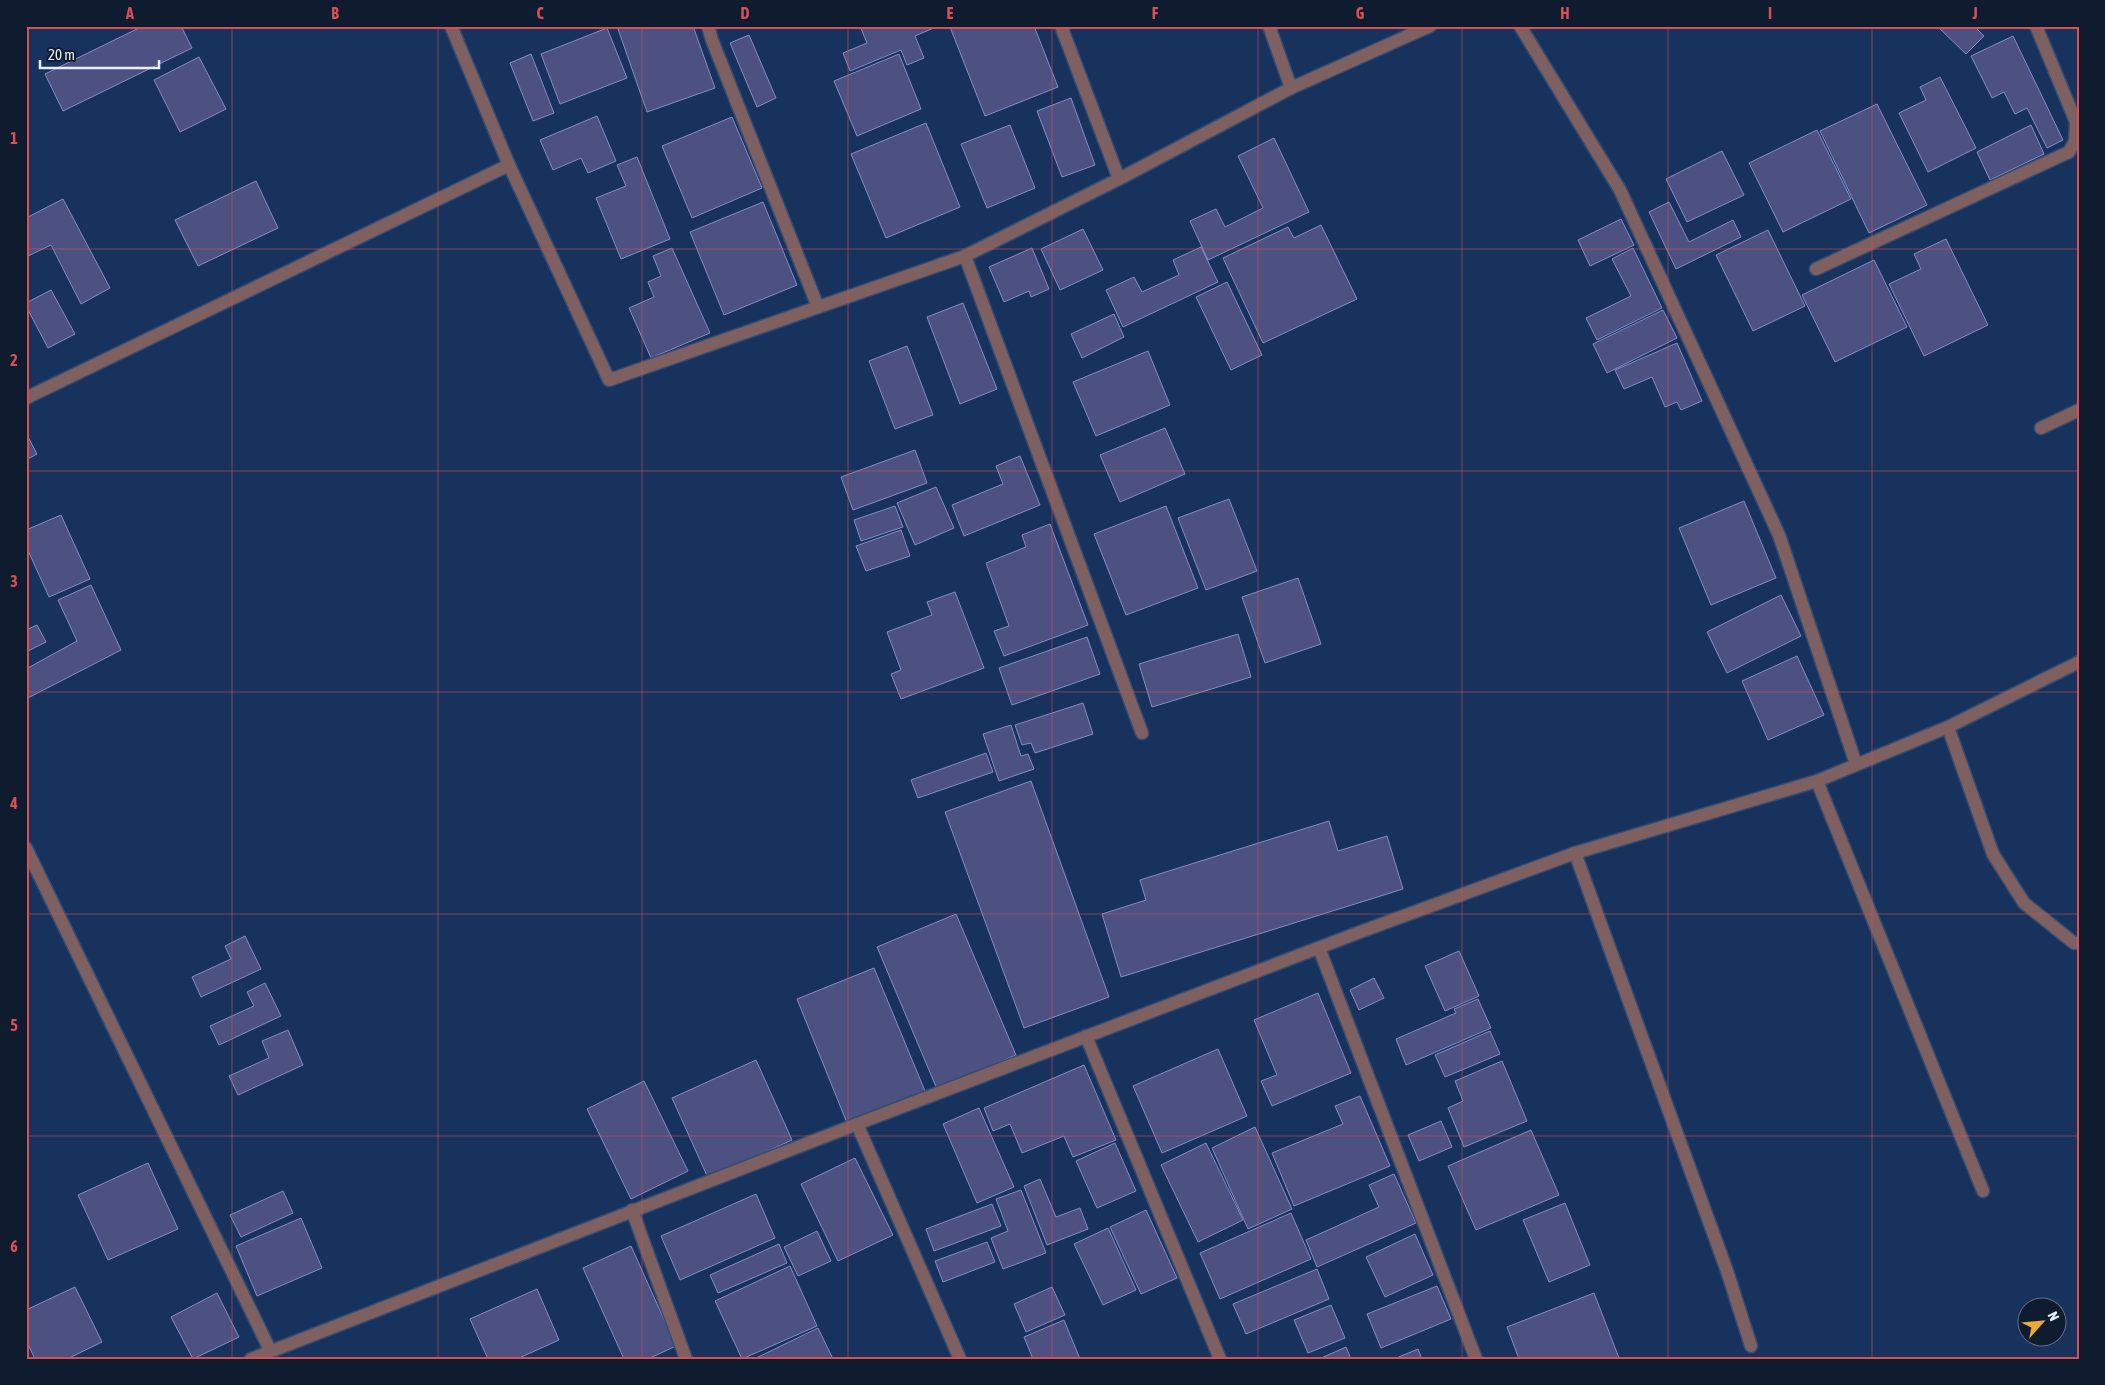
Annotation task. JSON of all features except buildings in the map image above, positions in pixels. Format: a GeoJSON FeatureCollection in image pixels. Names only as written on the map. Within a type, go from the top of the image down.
{"type":"FeatureCollection","features":[{"type":"Feature","properties":{"kind":"street"},"geometry":{"type":"LineString","coordinates":[[451,26],[509,165],[609,380],[965,256],[1120,179],[1291,88],[1430,26]]}},
{"type":"Feature","properties":{"kind":"street"},"geometry":{"type":"LineString","coordinates":[[708,26],[818,307]]}},
{"type":"Feature","properties":{"kind":"street"},"geometry":{"type":"LineString","coordinates":[[1060,26],[1120,179]]}},
{"type":"Feature","properties":{"kind":"street"},"geometry":{"type":"LineString","coordinates":[[1269,26],[1291,88]]}},
{"type":"Feature","properties":{"kind":"street"},"geometry":{"type":"LineString","coordinates":[[1520,26],[1620,190],[1779,535],[1856,764]]}},
{"type":"Feature","properties":{"kind":"street"},"geometry":{"type":"LineString","coordinates":[[1816,269],[2069,152],[2075,141],[2076,122],[2036,26]]}},
{"type":"Feature","properties":{"kind":"street"},"geometry":{"type":"LineString","coordinates":[[26,398],[509,165]]}},
{"type":"Feature","properties":{"kind":"street"},"geometry":{"type":"LineString","coordinates":[[965,256],[1142,733]]}},
{"type":"Feature","properties":{"kind":"street"},"geometry":{"type":"LineString","coordinates":[[2041,428],[2079,410]]}},
{"type":"Feature","properties":{"kind":"street"},"geometry":{"type":"LineString","coordinates":[[251,1359],[270,1350],[1086,1036],[1575,853],[1817,781],[1948,727],[2079,662]]}},
{"type":"Feature","properties":{"kind":"street"},"geometry":{"type":"LineString","coordinates":[[1948,727],[1993,854],[2024,903],[2074,943],[2079,943]]}},
{"type":"Feature","properties":{"kind":"street"},"geometry":{"type":"LineString","coordinates":[[1817,781],[1982,1191]]}},
{"type":"Feature","properties":{"kind":"street"},"geometry":{"type":"LineString","coordinates":[[26,848],[270,1350]]}},
{"type":"Feature","properties":{"kind":"street"},"geometry":{"type":"LineString","coordinates":[[1575,853],[1727,1272],[1751,1346]]}},
{"type":"Feature","properties":{"kind":"street"},"geometry":{"type":"LineString","coordinates":[[1319,948],[1476,1359]]}},
{"type":"Feature","properties":{"kind":"street"},"geometry":{"type":"LineString","coordinates":[[1086,1036],[1220,1359]]}},
{"type":"Feature","properties":{"kind":"street"},"geometry":{"type":"LineString","coordinates":[[857,1124],[960,1359]]}},
{"type":"Feature","properties":{"kind":"street"},"geometry":{"type":"LineString","coordinates":[[632,1210],[686,1359]]}}]}
